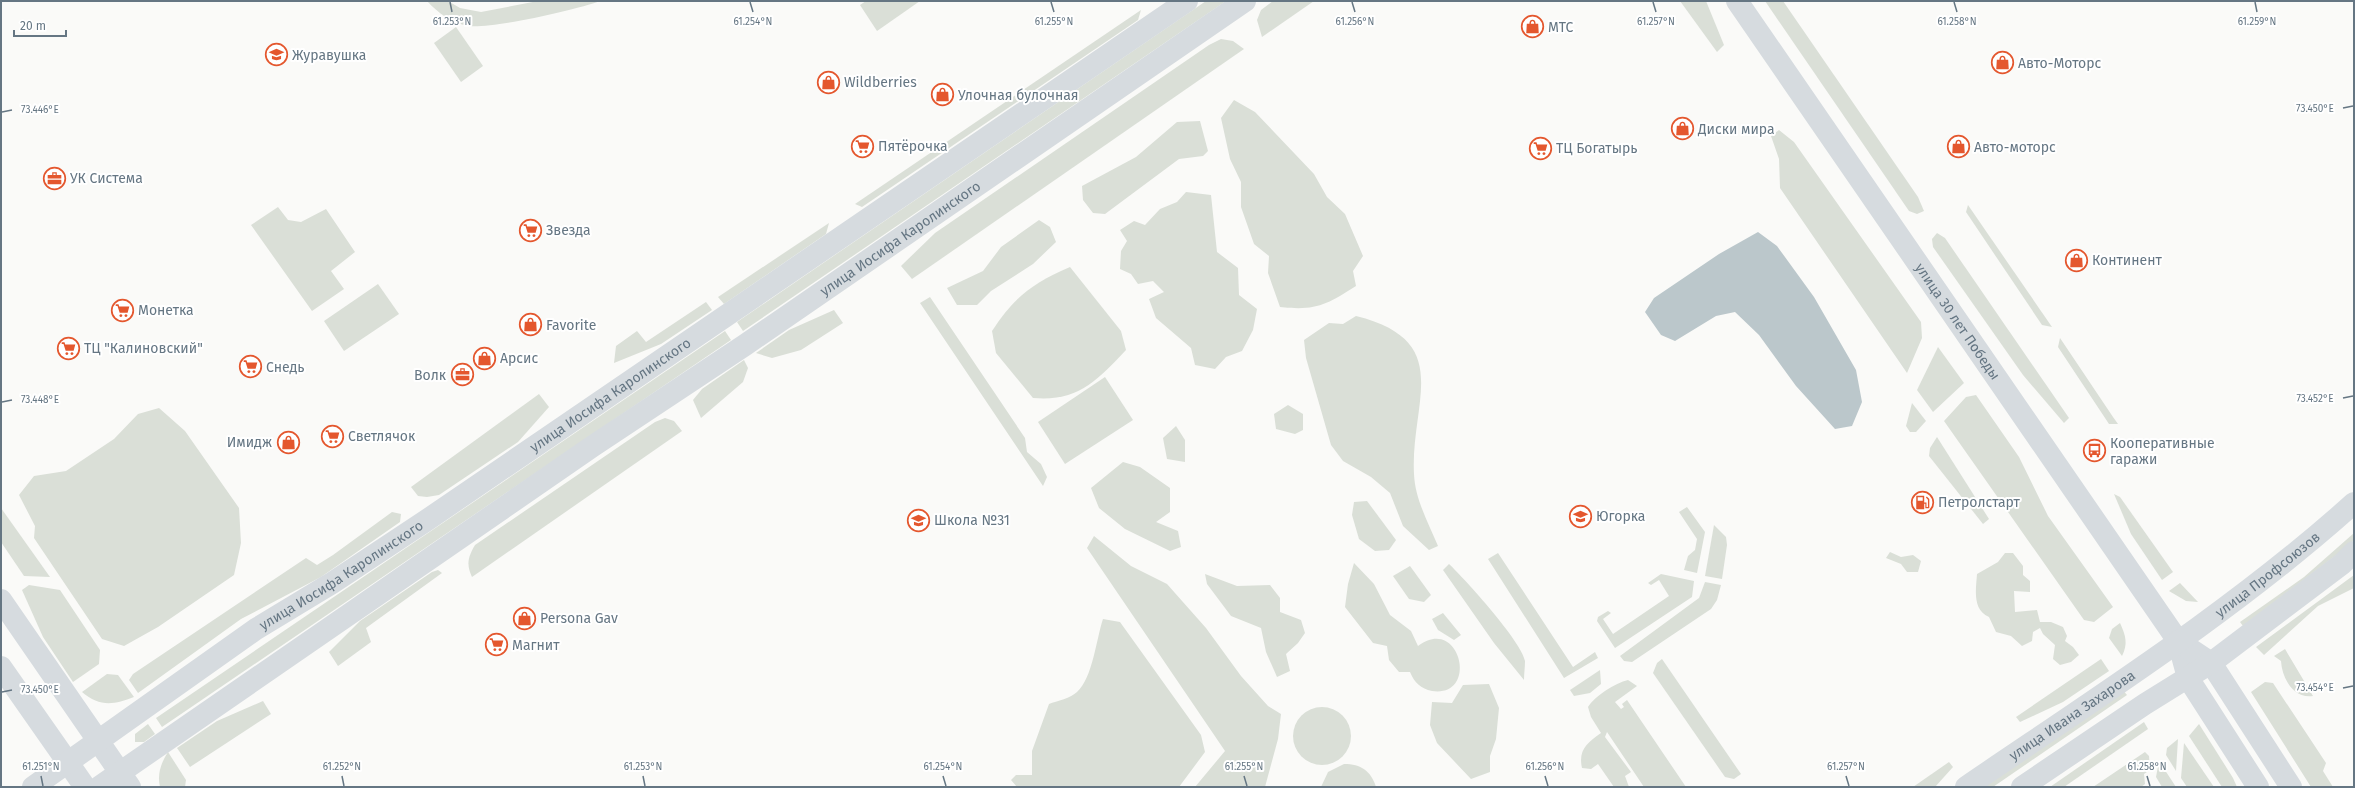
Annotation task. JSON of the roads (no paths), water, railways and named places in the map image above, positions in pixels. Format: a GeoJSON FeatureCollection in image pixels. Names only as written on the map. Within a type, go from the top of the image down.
{"type":"FeatureCollection","features":[{"type":"Feature","properties":{"kind":"main road","name":"улица Иосифа Каролинского"},"geometry":{"type":"LineString","coordinates":[[33,787],[256,629],[332,583],[424,522],[1186,1]]}},
{"type":"Feature","properties":{"kind":"main road","name":"улица Иосифа Каролинского"},"geometry":{"type":"LineString","coordinates":[[99,787],[125,780],[593,446],[745,345],[1245,1]]}},
{"type":"Feature","properties":{"kind":"main road","name":"улица 30 лет Победы"},"geometry":{"type":"LineString","coordinates":[[1738,1],[2178,641],[2188,678],[2258,787]]}},
{"type":"Feature","properties":{"kind":"main road","name":"улица Профсоюзов"},"geometry":{"type":"LineString","coordinates":[[2178,641],[2268,576],[2354,503]]}},
{"type":"Feature","properties":{"kind":"main road"},"geometry":{"type":"LineString","coordinates":[[2022,787],[2145,704],[2211,663],[2342,564],[2354,552]]}},
{"type":"Feature","properties":{"kind":"main road"},"geometry":{"type":"LineString","coordinates":[[1,600],[125,780]]}},
{"type":"Feature","properties":{"kind":"main road","name":"улица 30 лет Победы"},"geometry":{"type":"LineString","coordinates":[[2178,641],[2211,663],[2291,787]]}},
{"type":"Feature","properties":{"kind":"main road","name":"улица Ивана Захарова"},"geometry":{"type":"LineString","coordinates":[[1966,787],[2178,641]]}},
{"type":"Feature","properties":{"kind":"main road"},"geometry":{"type":"LineString","coordinates":[[1,667],[85,787]]}},
{"type":"Feature","properties":{"kind":"place","name":"МТС"},"geometry":{"type":"Point","coordinates":[1532,27]}},
{"type":"Feature","properties":{"kind":"place","name":"Журавушка"},"geometry":{"type":"Point","coordinates":[276,55]}},
{"type":"Feature","properties":{"kind":"place","name":"Авто-Моторс"},"geometry":{"type":"Point","coordinates":[2002,63]}},
{"type":"Feature","properties":{"kind":"place","name":"Wildberries"},"geometry":{"type":"Point","coordinates":[828,82]}},
{"type":"Feature","properties":{"kind":"place","name":"Улочная булочная"},"geometry":{"type":"Point","coordinates":[942,95]}},
{"type":"Feature","properties":{"kind":"place","name":"Диски мира"},"geometry":{"type":"Point","coordinates":[1683,129]}},
{"type":"Feature","properties":{"kind":"place","name":"Пятёрочка"},"geometry":{"type":"Point","coordinates":[862,146]}},
{"type":"Feature","properties":{"kind":"place","name":"Авто-моторс"},"geometry":{"type":"Point","coordinates":[1958,147]}},
{"type":"Feature","properties":{"kind":"place","name":"ТЦ Богатырь"},"geometry":{"type":"Point","coordinates":[1540,148]}},
{"type":"Feature","properties":{"kind":"place","name":"УК Система"},"geometry":{"type":"Point","coordinates":[55,178]}},
{"type":"Feature","properties":{"kind":"place","name":"Звезда"},"geometry":{"type":"Point","coordinates":[530,230]}},
{"type":"Feature","properties":{"kind":"place","name":"Континент"},"geometry":{"type":"Point","coordinates":[2077,260]}},
{"type":"Feature","properties":{"kind":"place","name":"Монетка"},"geometry":{"type":"Point","coordinates":[122,310]}},
{"type":"Feature","properties":{"kind":"place","name":"Favorite"},"geometry":{"type":"Point","coordinates":[531,325]}},
{"type":"Feature","properties":{"kind":"place","name":"ТЦ \"Калиновский\""},"geometry":{"type":"Point","coordinates":[68,348]}},
{"type":"Feature","properties":{"kind":"place","name":"Арсис"},"geometry":{"type":"Point","coordinates":[485,358]}},
{"type":"Feature","properties":{"kind":"place","name":"Снедь"},"geometry":{"type":"Point","coordinates":[251,367]}},
{"type":"Feature","properties":{"kind":"place","name":"Волк"},"geometry":{"type":"Point","coordinates":[462,375]}},
{"type":"Feature","properties":{"kind":"place","name":"Светлячок"},"geometry":{"type":"Point","coordinates":[333,436]}},
{"type":"Feature","properties":{"kind":"place","name":"Имидж"},"geometry":{"type":"Point","coordinates":[288,442]}},
{"type":"Feature","properties":{"kind":"place","name":"Кооперативные гаражи"},"geometry":{"type":"Point","coordinates":[2095,451]}},
{"type":"Feature","properties":{"kind":"place","name":"Петролстарт"},"geometry":{"type":"Point","coordinates":[1922,502]}},
{"type":"Feature","properties":{"kind":"place","name":"Югорка"},"geometry":{"type":"Point","coordinates":[1580,516]}},
{"type":"Feature","properties":{"kind":"place","name":"Школа №31"},"geometry":{"type":"Point","coordinates":[918,520]}},
{"type":"Feature","properties":{"kind":"place","name":"Persona Gav"},"geometry":{"type":"Point","coordinates":[524,618]}},
{"type":"Feature","properties":{"kind":"place","name":"Магнит"},"geometry":{"type":"Point","coordinates":[496,645]}}]}
